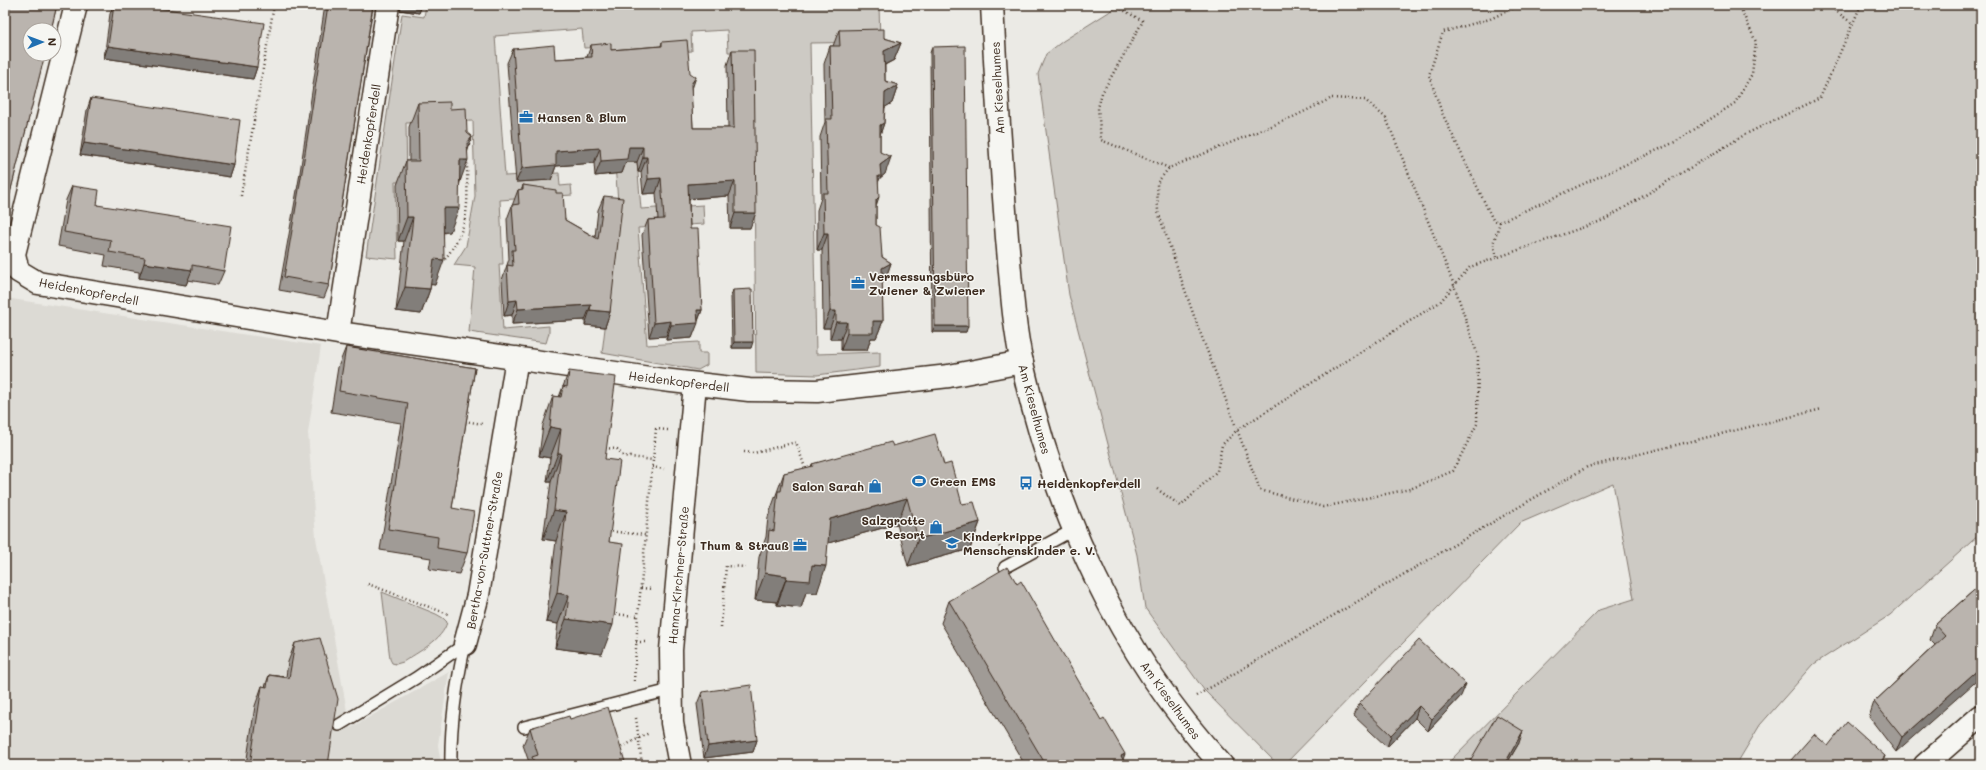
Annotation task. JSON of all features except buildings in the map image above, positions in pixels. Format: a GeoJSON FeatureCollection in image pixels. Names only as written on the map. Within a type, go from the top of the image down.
{"type":"FeatureCollection","features":[{"type":"Feature","properties":{"kind":"street","name":"Heidenkopferdell"},"geometry":{"type":"LineString","coordinates":[[76,5],[14,254],[18,271],[38,283],[338,334],[695,384],[749,390],[817,391],[948,376],[1022,362]]}},
{"type":"Feature","properties":{"kind":"street","name":"Heidenkopferdell"},"geometry":{"type":"LineString","coordinates":[[338,334],[388,5]]}},
{"type":"Feature","properties":{"kind":"street","name":"Am Kieselhumes"},"geometry":{"type":"LineString","coordinates":[[992,5],[997,114],[1014,316],[1022,362],[1038,424],[1073,530],[1118,622],[1175,708],[1222,765]]}},
{"type":"Feature","properties":{"kind":"street","name":"Bertha-von-Suttner-Straße"},"geometry":{"type":"LineString","coordinates":[[465,644],[478,595],[517,358]]}},
{"type":"Feature","properties":{"kind":"street","name":"Hanna-Kirchner-Straße"},"geometry":{"type":"LineString","coordinates":[[680,765],[672,723],[670,690],[671,650],[695,384]]}},
{"type":"Feature","properties":{"kind":"street"},"geometry":{"type":"LineString","coordinates":[[1925,765],[1981,716]]}},
{"type":"Feature","properties":{"kind":"lane"},"geometry":{"type":"LineString","coordinates":[[1005,567],[1073,530]]}},
{"type":"Feature","properties":{"kind":"lane"},"geometry":{"type":"LineString","coordinates":[[339,725],[416,678],[465,644]]}},
{"type":"Feature","properties":{"kind":"lane","name":"Bertha-von-Suttner-Straße"},"geometry":{"type":"LineString","coordinates":[[452,765],[450,735],[455,689],[465,644]]}},
{"type":"Feature","properties":{"kind":"lane"},"geometry":{"type":"LineString","coordinates":[[524,727],[670,690]]}},
{"type":"Feature","properties":{"kind":"path"},"geometry":{"type":"LineString","coordinates":[[241,196],[274,5]]}},
{"type":"Feature","properties":{"kind":"path"},"geometry":{"type":"LineString","coordinates":[[1114,5],[1143,22],[1102,93],[1098,108],[1100,140],[1169,168]]}},
{"type":"Feature","properties":{"kind":"path"},"geometry":{"type":"LineString","coordinates":[[1520,5],[1490,19],[1443,32],[1429,75],[1442,113],[1486,206],[1493,220],[1500,222],[1675,142],[1735,103],[1752,74],[1756,42],[1739,5]]}},
{"type":"Feature","properties":{"kind":"path"},"geometry":{"type":"LineString","coordinates":[[1828,5],[1853,24]]}},
{"type":"Feature","properties":{"kind":"path"},"geometry":{"type":"LineString","coordinates":[[1157,489],[1181,506],[1217,471],[1222,445],[1237,430],[1440,302],[1470,267],[1604,220],[1746,134],[1820,98],[1860,5]]}},
{"type":"Feature","properties":{"kind":"path"},"geometry":{"type":"LineString","coordinates":[[1332,98],[1365,100],[1386,118],[1454,285],[1478,356],[1477,424],[1453,471],[1410,489],[1323,507],[1260,490],[1194,316],[1158,212],[1157,183],[1169,168],[1291,118],[1332,98]]}},
{"type":"Feature","properties":{"kind":"path"},"geometry":{"type":"LineString","coordinates":[[445,259],[457,243],[463,229],[467,210],[467,157]]}},
{"type":"Feature","properties":{"kind":"path"},"geometry":{"type":"LineString","coordinates":[[1497,258],[1493,244],[1500,222]]}},
{"type":"Feature","properties":{"kind":"path"},"geometry":{"type":"LineString","coordinates":[[1175,708],[1587,467],[1822,409]]}},
{"type":"Feature","properties":{"kind":"path"},"geometry":{"type":"LineString","coordinates":[[642,765],[634,699],[638,616],[645,535],[656,428],[671,430]]}},
{"type":"Feature","properties":{"kind":"path"},"geometry":{"type":"LineString","coordinates":[[744,452],[754,453],[796,442],[804,465]]}},
{"type":"Feature","properties":{"kind":"path"},"geometry":{"type":"LineString","coordinates":[[600,447],[617,449],[623,456],[653,460]]}},
{"type":"Feature","properties":{"kind":"path"},"geometry":{"type":"LineString","coordinates":[[604,530],[645,535]]}},
{"type":"Feature","properties":{"kind":"path"},"geometry":{"type":"LineString","coordinates":[[996,539],[1000,548]]}},
{"type":"Feature","properties":{"kind":"path"},"geometry":{"type":"LineString","coordinates":[[721,627],[726,566],[745,568]]}},
{"type":"Feature","properties":{"kind":"path"},"geometry":{"type":"LineString","coordinates":[[368,584],[450,615]]}},
{"type":"Feature","properties":{"kind":"path"},"geometry":{"type":"LineString","coordinates":[[608,614],[638,616]]}},
{"type":"Feature","properties":{"kind":"path"},"geometry":{"type":"LineString","coordinates":[[617,749],[672,723]]}},
{"type":"Feature","properties":{"kind":"shaded area"},"geometry":{"type":"Polygon","coordinates":[[[426,5],[879,5],[880,42],[810,43],[816,354],[880,352],[880,367],[817,375],[756,373],[753,52],[728,52],[727,30],[691,32],[692,51],[628,56],[641,209],[703,205],[704,224],[638,228],[647,345],[699,342],[699,353],[707,353],[707,365],[698,370],[602,353],[619,213],[605,47],[584,48],[582,29],[495,36],[505,176],[559,173],[560,186],[571,185],[572,195],[500,200],[503,264],[499,264],[503,330],[549,326],[549,333],[546,343],[469,332],[475,267],[454,265],[466,246],[475,196],[473,121],[406,123],[407,182],[395,182],[397,259],[366,256],[402,14],[424,17],[426,5]]]}},
{"type":"Feature","properties":{"kind":"shaded area"},"geometry":{"type":"Polygon","coordinates":[[[1120,5],[1981,5],[1981,533],[1890,615],[1814,664],[1760,725],[1736,765],[1446,765],[1599,610],[1634,599],[1613,483],[1520,523],[1285,764],[1278,765],[1204,690],[1145,608],[1137,555],[1069,295],[1038,74],[1046,54],[1063,41],[1120,5]]]}},
{"type":"Feature","properties":{"kind":"shaded area"},"geometry":{"type":"Polygon","coordinates":[[[5,298],[321,346],[308,433],[316,538],[350,728],[449,672],[438,745],[441,765],[5,765],[5,298]]]}},
{"type":"Feature","properties":{"kind":"shaded area"},"geometry":{"type":"Polygon","coordinates":[[[382,592],[436,614],[447,622],[441,634],[429,645],[403,662],[396,664],[392,663],[390,659],[382,592]]]}},
{"type":"Feature","properties":{"kind":"place","name":"Hansen & Blum"},"geometry":{"type":"Point","coordinates":[526,117]}},
{"type":"Feature","properties":{"kind":"place","name":"Vermessungsbüro Zwiener & Zwiener"},"geometry":{"type":"Point","coordinates":[858,283]}},
{"type":"Feature","properties":{"kind":"place","name":"Green EMS"},"geometry":{"type":"Point","coordinates":[919,481]}},
{"type":"Feature","properties":{"kind":"place","name":"Heidenkopferdell"},"geometry":{"type":"Point","coordinates":[1026,483]}},
{"type":"Feature","properties":{"kind":"place","name":"Salon Sarah"},"geometry":{"type":"Point","coordinates":[875,486]}},
{"type":"Feature","properties":{"kind":"place","name":"Salzgrotte Resort"},"geometry":{"type":"Point","coordinates":[936,527]}},
{"type":"Feature","properties":{"kind":"place","name":"Kinderkrippe Menschenskinder e. V."},"geometry":{"type":"Point","coordinates":[952,543]}},
{"type":"Feature","properties":{"kind":"place","name":"Thum & Strauß"},"geometry":{"type":"Point","coordinates":[800,545]}}]}
